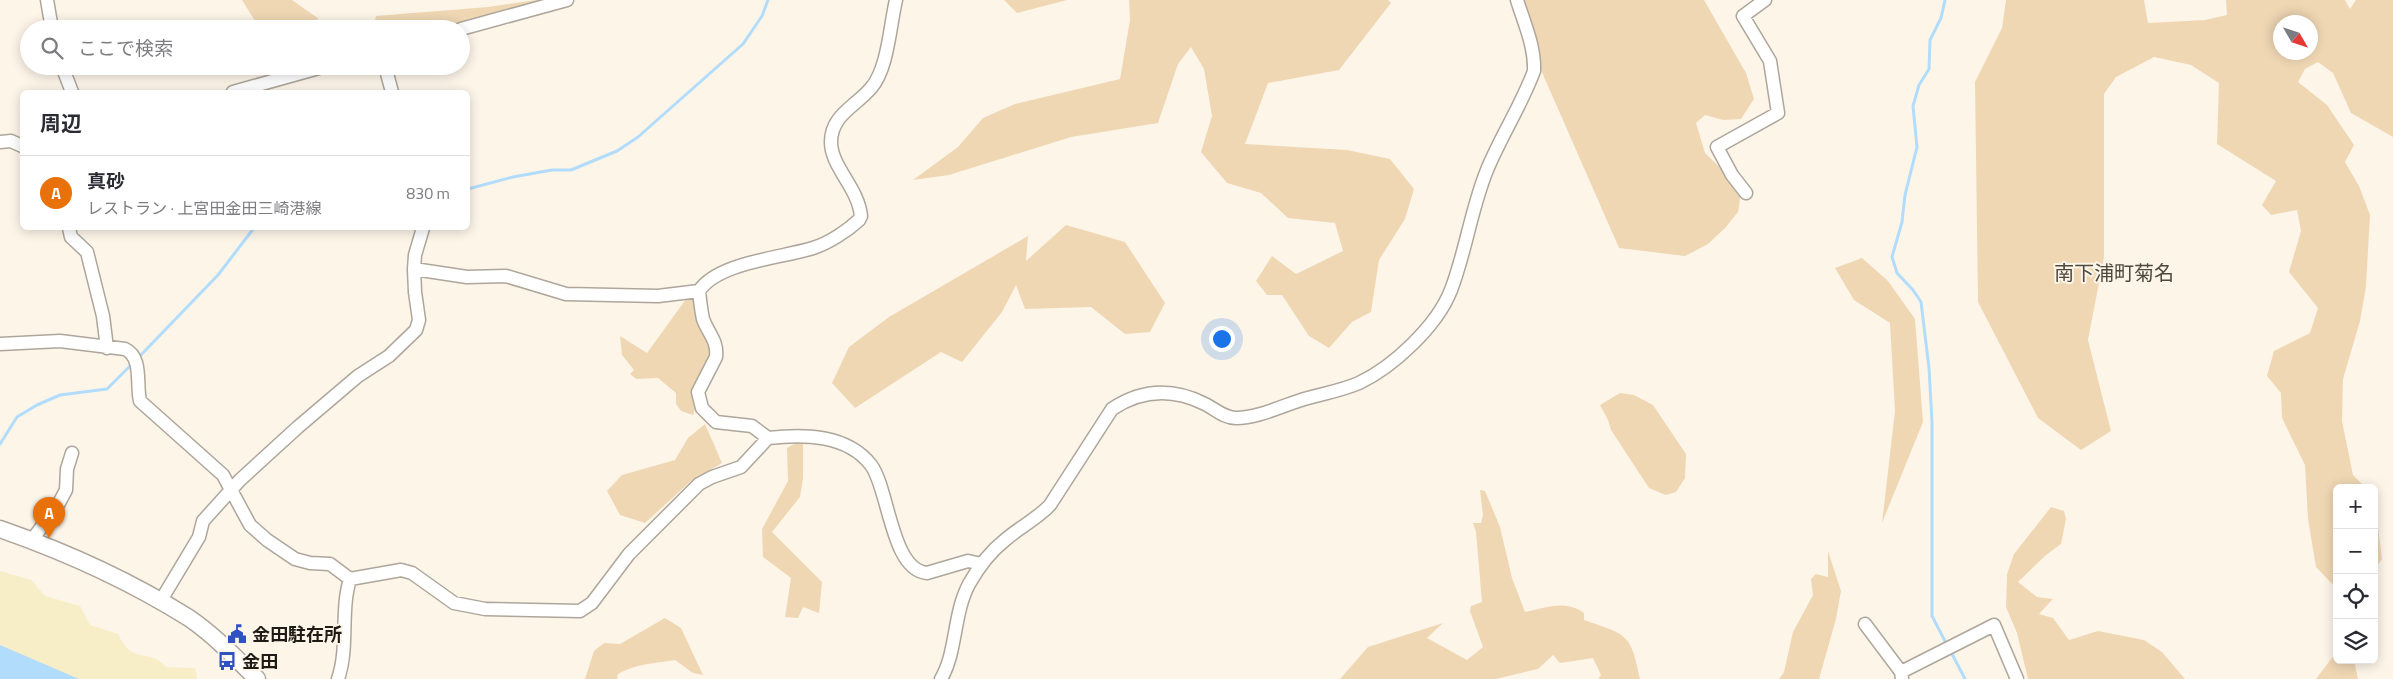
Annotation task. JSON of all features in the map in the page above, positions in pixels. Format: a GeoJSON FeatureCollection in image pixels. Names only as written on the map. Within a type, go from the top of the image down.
{"type":"FeatureCollection","features":[{"type":"Feature","properties":{"kind":"main road"},"geometry":{"type":"LineString","coordinates":[[0,529],[32,540],[102,570],[190,619],[212,636],[257,679]]}},
{"type":"Feature","properties":{"kind":"street"},"geometry":{"type":"LineString","coordinates":[[47,0],[50,20]]}},
{"type":"Feature","properties":{"kind":"street"},"geometry":{"type":"LineString","coordinates":[[470,27],[567,0]]}},
{"type":"Feature","properties":{"kind":"street"},"geometry":{"type":"LineString","coordinates":[[896,0],[880,74],[870,90],[842,114],[831,140],[833,156],[858,197],[861,216],[859,220],[816,248],[744,264],[704,284],[699,291],[702,316],[716,344],[717,350],[716,357],[698,392],[702,408],[716,422],[752,426],[768,438],[814,436],[848,447],[865,459],[876,475],[892,526],[904,555],[919,572],[926,573],[968,561],[982,564]]}},
{"type":"Feature","properties":{"kind":"street"},"geometry":{"type":"LineString","coordinates":[[941,679],[949,661],[955,625],[969,584],[982,564],[1005,540],[1039,517],[1050,504],[1112,409],[1128,399],[1156,393],[1176,393],[1195,399],[1227,417],[1235,418],[1268,411],[1292,402],[1348,387],[1379,372],[1412,343],[1433,321],[1444,305],[1453,284],[1486,172],[1534,71],[1529,34],[1517,0]]}},
{"type":"Feature","properties":{"kind":"street"},"geometry":{"type":"LineString","coordinates":[[1746,193],[1732,175],[1717,147],[1778,113],[1770,61],[1743,16],[1765,0]]}},
{"type":"Feature","properties":{"kind":"street"},"geometry":{"type":"LineString","coordinates":[[65,75],[71,90]]}},
{"type":"Feature","properties":{"kind":"street"},"geometry":{"type":"LineString","coordinates":[[240,90],[294,75]]}},
{"type":"Feature","properties":{"kind":"street"},"geometry":{"type":"LineString","coordinates":[[387,75],[391,90]]}},
{"type":"Feature","properties":{"kind":"street"},"geometry":{"type":"LineString","coordinates":[[0,142],[11,141],[20,145]]}},
{"type":"Feature","properties":{"kind":"street"},"geometry":{"type":"LineString","coordinates":[[69,230],[70,237],[87,252],[103,316],[107,348]]}},
{"type":"Feature","properties":{"kind":"street"},"geometry":{"type":"LineString","coordinates":[[160,602],[199,537],[203,521],[240,480],[298,427],[358,376],[389,356],[416,330],[419,320],[414,269],[415,255],[422,230]]}},
{"type":"Feature","properties":{"kind":"street"},"geometry":{"type":"LineString","coordinates":[[414,269],[467,277],[506,276],[566,294],[658,296],[699,291]]}},
{"type":"Feature","properties":{"kind":"street"},"geometry":{"type":"LineString","coordinates":[[0,344],[60,342],[131,351],[137,364],[137,388],[140,401],[223,475],[250,525],[267,540],[295,559],[310,563],[330,564],[350,579],[401,570],[417,576],[454,603],[485,609],[580,611],[592,603],[629,554],[688,492],[712,477],[742,468],[768,438]]}},
{"type":"Feature","properties":{"kind":"street"},"geometry":{"type":"LineString","coordinates":[[32,540],[59,503],[66,490],[67,469],[72,453]]}},
{"type":"Feature","properties":{"kind":"street"},"geometry":{"type":"LineString","coordinates":[[338,679],[342,663],[343,607],[350,579]]}},
{"type":"Feature","properties":{"kind":"street"},"geometry":{"type":"LineString","coordinates":[[1865,624],[1901,675],[1994,626],[2017,679]]}},
{"type":"Feature","properties":{"kind":"shaded area"},"geometry":{"type":"Polygon","coordinates":[[[242,0],[292,0],[319,19],[316,20],[254,20],[242,0]]]}},
{"type":"Feature","properties":{"kind":"shaded area"},"geometry":{"type":"Polygon","coordinates":[[[536,0],[552,0],[470,23],[470,20],[375,20],[376,16],[488,7],[536,0]]]}},
{"type":"Feature","properties":{"kind":"shaded area"},"geometry":{"type":"Polygon","coordinates":[[[1004,0],[1067,0],[1017,13],[1004,0]]]}},
{"type":"Feature","properties":{"kind":"shaded area"},"geometry":{"type":"Polygon","coordinates":[[[1129,0],[1388,0],[1391,3],[1339,70],[1268,83],[1245,144],[1347,150],[1390,159],[1414,189],[1405,219],[1379,260],[1371,312],[1352,322],[1329,348],[1309,336],[1282,295],[1267,295],[1256,281],[1272,256],[1296,274],[1343,251],[1335,223],[1288,218],[1261,193],[1227,183],[1201,152],[1212,116],[1204,69],[1191,47],[1178,64],[1158,123],[1071,137],[949,175],[913,180],[958,147],[983,118],[1015,104],[1120,79],[1130,20],[1129,0]]]}},
{"type":"Feature","properties":{"kind":"shaded area"},"geometry":{"type":"Polygon","coordinates":[[[1523,0],[1704,0],[1746,73],[1754,99],[1741,119],[1723,120],[1705,115],[1696,123],[1705,153],[1732,179],[1741,193],[1738,212],[1708,244],[1685,256],[1619,248],[1541,70],[1523,0]]]}},
{"type":"Feature","properties":{"kind":"shaded area"},"geometry":{"type":"Polygon","coordinates":[[[2006,0],[2144,0],[2148,23],[2205,20],[2227,15],[2226,0],[2345,0],[2350,9],[2356,0],[2393,0],[2393,137],[2351,113],[2333,73],[2318,62],[2305,69],[2298,82],[2327,105],[2354,145],[2345,162],[2359,186],[2370,215],[2366,287],[2360,321],[2343,379],[2342,421],[2353,475],[2362,484],[2333,484],[2333,585],[2316,567],[2308,519],[2305,465],[2282,418],[2281,393],[2267,376],[2274,351],[2310,333],[2318,308],[2289,272],[2301,231],[2297,210],[2271,215],[2262,205],[2276,181],[2217,144],[2219,83],[2191,65],[2154,57],[2116,77],[2104,94],[2104,257],[2088,340],[2111,431],[2081,450],[2038,418],[1978,302],[1975,82],[2002,28],[2006,0]]]}},
{"type":"Feature","properties":{"kind":"shaded area"},"geometry":{"type":"Polygon","coordinates":[[[1066,225],[1125,242],[1165,303],[1150,332],[1125,334],[1091,307],[1025,309],[1016,285],[1002,312],[962,362],[941,352],[855,408],[832,383],[849,347],[889,317],[1028,236],[1026,261],[1066,225]]]}},
{"type":"Feature","properties":{"kind":"shaded area"},"geometry":{"type":"Polygon","coordinates":[[[1862,258],[1888,281],[1915,319],[1923,422],[1882,523],[1895,411],[1890,323],[1854,300],[1835,268],[1862,258]]]}},
{"type":"Feature","properties":{"kind":"shaded area"},"geometry":{"type":"Polygon","coordinates":[[[689,295],[693,295],[700,330],[712,351],[693,415],[681,411],[676,404],[676,393],[658,378],[636,379],[630,374],[634,370],[622,355],[620,336],[647,353],[689,295]]]}},
{"type":"Feature","properties":{"kind":"shaded area"},"geometry":{"type":"Polygon","coordinates":[[[1620,393],[1634,395],[1653,405],[1686,454],[1685,478],[1676,492],[1666,495],[1649,488],[1611,430],[1600,405],[1620,393]]]}},
{"type":"Feature","properties":{"kind":"shaded area"},"geometry":{"type":"Polygon","coordinates":[[[705,424],[722,463],[691,481],[645,523],[620,515],[607,491],[622,475],[675,460],[688,438],[705,424]]]}},
{"type":"Feature","properties":{"kind":"shaded area"},"geometry":{"type":"Polygon","coordinates":[[[803,439],[803,478],[800,497],[772,532],[822,582],[819,613],[803,607],[798,618],[785,617],[791,578],[763,557],[762,529],[788,481],[787,448],[803,439]]]}},
{"type":"Feature","properties":{"kind":"shaded area"},"geometry":{"type":"Polygon","coordinates":[[[1480,490],[1485,491],[1500,527],[1512,578],[1525,612],[1562,605],[1570,606],[1584,613],[1584,620],[1610,629],[1625,638],[1634,652],[1640,679],[1598,679],[1601,675],[1593,658],[1560,663],[1553,655],[1538,669],[1496,679],[1340,679],[1368,647],[1443,623],[1427,638],[1467,660],[1483,647],[1470,611],[1471,606],[1482,602],[1476,532],[1473,523],[1481,523],[1483,515],[1480,490]]]}},
{"type":"Feature","properties":{"kind":"shaded area"},"geometry":{"type":"Polygon","coordinates":[[[2051,507],[2064,511],[2066,519],[2061,544],[2046,555],[2018,582],[2037,597],[2053,599],[2039,614],[2053,618],[2069,640],[2098,631],[2144,640],[2162,652],[2185,679],[2028,679],[2017,633],[2006,607],[2007,574],[2014,554],[2051,507]]]}},
{"type":"Feature","properties":{"kind":"shaded area"},"geometry":{"type":"Polygon","coordinates":[[[2378,528],[2382,559],[2378,564],[2378,528]]]}},
{"type":"Feature","properties":{"kind":"shaded area"},"geometry":{"type":"Polygon","coordinates":[[[1828,551],[1841,591],[1836,619],[1819,679],[1779,679],[1784,672],[1793,632],[1813,595],[1811,579],[1816,574],[1828,577],[1828,551]]]}},
{"type":"Feature","properties":{"kind":"shaded area"},"geometry":{"type":"Polygon","coordinates":[[[665,618],[681,628],[703,675],[693,673],[675,660],[632,668],[618,674],[617,679],[585,679],[594,651],[604,643],[620,644],[665,618]]]}},
{"type":"Feature","properties":{"kind":"shaded area"},"geometry":{"type":"Polygon","coordinates":[[[2333,656],[2333,664],[2355,664],[2358,679],[2316,679],[2333,656]]]}},
{"type":"Feature","properties":{"kind":"sand"},"geometry":{"type":"Polygon","coordinates":[[[0,571],[31,580],[45,596],[80,606],[90,625],[118,634],[123,644],[135,653],[160,661],[166,667],[195,668],[197,679],[73,679],[0,645],[0,571]]]}},
{"type":"Feature","properties":{"kind":"water"},"geometry":{"type":"Polygon","coordinates":[[[0,645],[79,679],[0,679],[0,645]]]}},
{"type":"Feature","properties":{"kind":"waterway"},"geometry":{"type":"LineString","coordinates":[[470,188],[513,177],[552,170],[571,170],[617,151],[638,137],[743,44],[762,16],[768,0]]}},
{"type":"Feature","properties":{"kind":"waterway"},"geometry":{"type":"LineString","coordinates":[[1945,0],[1941,18],[1930,40],[1929,69],[1919,85],[1913,106],[1917,147],[1905,195],[1902,222],[1892,257],[1897,273],[1921,302],[1929,368],[1932,422],[1932,616],[1947,645]]}},
{"type":"Feature","properties":{"kind":"waterway"},"geometry":{"type":"LineString","coordinates":[[138,358],[218,275],[252,230]]}},
{"type":"Feature","properties":{"kind":"waterway"},"geometry":{"type":"LineString","coordinates":[[0,444],[17,417],[37,405],[60,395],[107,389],[132,364]]}},
{"type":"Feature","properties":{"kind":"waterway"},"geometry":{"type":"LineString","coordinates":[[1950,650],[1965,679]]}},
{"type":"Feature","properties":{"kind":"place","name":"真砂"},"geometry":{"type":"Point","coordinates":[49,538]}},
{"type":"Feature","properties":{"kind":"place","name":"金田駐在所"},"geometry":{"type":"Point","coordinates":[237,634]}},
{"type":"Feature","properties":{"kind":"place","name":"金田"},"geometry":{"type":"Point","coordinates":[227,661]}},
{"type":"Feature","properties":{"kind":"district","name":"南下浦町菊名"},"geometry":{"type":"Point","coordinates":[2114,272]}}]}
